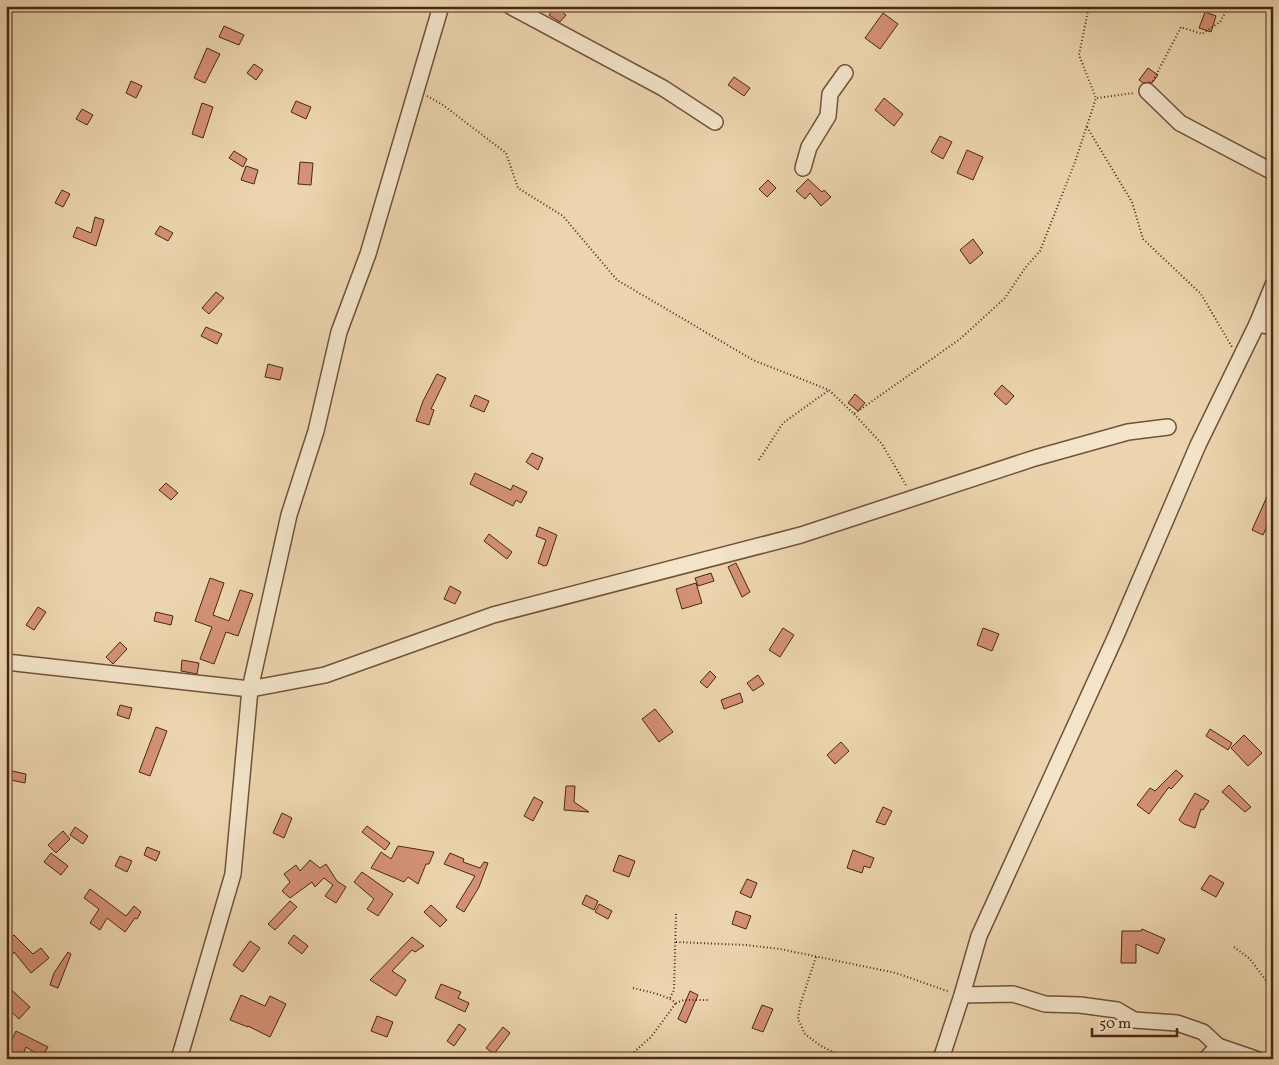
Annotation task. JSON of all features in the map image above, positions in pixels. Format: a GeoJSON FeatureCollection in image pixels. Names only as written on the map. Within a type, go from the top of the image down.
{"type":"FeatureCollection","features":[{"type":"Feature","properties":{"kind":"street"},"geometry":{"type":"LineString","coordinates":[[179,1059],[233,874],[250,689],[289,515],[316,431],[338,332],[368,254],[441,6]]}},
{"type":"Feature","properties":{"kind":"street"},"geometry":{"type":"LineString","coordinates":[[510,6],[663,88],[715,122]]}},
{"type":"Feature","properties":{"kind":"street"},"geometry":{"type":"LineString","coordinates":[[803,168],[809,147],[828,116],[830,94],[846,73]]}},
{"type":"Feature","properties":{"kind":"street"},"geometry":{"type":"LineString","coordinates":[[1147,91],[1180,123],[1273,172]]}},
{"type":"Feature","properties":{"kind":"street"},"geometry":{"type":"LineString","coordinates":[[941,1059],[979,936],[1116,638],[1198,445],[1273,286]]}},
{"type":"Feature","properties":{"kind":"street"},"geometry":{"type":"LineString","coordinates":[[1256,324],[1273,328]]}},
{"type":"Feature","properties":{"kind":"street"},"geometry":{"type":"LineString","coordinates":[[6,662],[250,689],[325,675],[493,615],[801,535],[1035,458],[1128,432],[1168,427]]}},
{"type":"Feature","properties":{"kind":"street"},"geometry":{"type":"LineString","coordinates":[[962,996],[1013,994],[1045,1004],[1080,1005],[1118,1010],[1134,1020],[1177,1023],[1203,1032],[1218,1046],[1256,1059]]}},
{"type":"Feature","properties":{"kind":"street"},"geometry":{"type":"LineString","coordinates":[[1206,1059],[1218,1046]]}},
{"type":"Feature","properties":{"kind":"path"},"geometry":{"type":"LineString","coordinates":[[854,414],[960,339],[1006,298],[1040,251],[1075,162],[1096,98],[1079,55],[1089,6]]}},
{"type":"Feature","properties":{"kind":"path"},"geometry":{"type":"LineString","coordinates":[[1096,98],[1147,91],[1180,27],[1202,34],[1220,22],[1229,6]]}},
{"type":"Feature","properties":{"kind":"path"},"geometry":{"type":"LineString","coordinates":[[417,90],[443,105],[506,153],[518,188],[563,216],[617,280],[753,360],[829,390],[882,444],[913,498]]}},
{"type":"Feature","properties":{"kind":"path"},"geometry":{"type":"LineString","coordinates":[[1087,127],[1132,202],[1143,239],[1201,294],[1239,360]]}},
{"type":"Feature","properties":{"kind":"path"},"geometry":{"type":"LineString","coordinates":[[759,460],[783,423],[829,390]]}},
{"type":"Feature","properties":{"kind":"path"},"geometry":{"type":"LineString","coordinates":[[670,998],[674,990],[676,914]]}},
{"type":"Feature","properties":{"kind":"path"},"geometry":{"type":"LineString","coordinates":[[676,942],[746,945],[780,949],[896,973],[962,996]]}},
{"type":"Feature","properties":{"kind":"path"},"geometry":{"type":"LineString","coordinates":[[1234,947],[1250,959],[1273,990]]}},
{"type":"Feature","properties":{"kind":"path"},"geometry":{"type":"LineString","coordinates":[[816,957],[800,1005],[798,1019],[805,1034],[821,1046],[843,1057],[870,1059]]}},
{"type":"Feature","properties":{"kind":"path"},"geometry":{"type":"LineString","coordinates":[[633,988],[670,998],[676,1003]]}},
{"type":"Feature","properties":{"kind":"path"},"geometry":{"type":"LineString","coordinates":[[626,1059],[652,1037],[676,1003],[684,1000],[708,1000]]}},
{"type":"Feature","properties":{"kind":"building"},"geometry":{"type":"Polygon","coordinates":[[[555,6],[566,15],[560,22],[549,15],[555,6]]]}},
{"type":"Feature","properties":{"kind":"building"},"geometry":{"type":"Polygon","coordinates":[[[1205,12],[1216,16],[1211,32],[1199,28],[1205,12]]]}},
{"type":"Feature","properties":{"kind":"building"},"geometry":{"type":"Polygon","coordinates":[[[883,13],[898,24],[880,49],[865,38],[883,13]]]}},
{"type":"Feature","properties":{"kind":"building"},"geometry":{"type":"Polygon","coordinates":[[[224,26],[244,35],[239,45],[219,37],[224,26]]]}},
{"type":"Feature","properties":{"kind":"building"},"geometry":{"type":"Polygon","coordinates":[[[207,48],[220,54],[205,83],[194,78],[207,48]]]}},
{"type":"Feature","properties":{"kind":"building"},"geometry":{"type":"Polygon","coordinates":[[[254,64],[263,70],[256,80],[247,73],[254,64]]]}},
{"type":"Feature","properties":{"kind":"building"},"geometry":{"type":"Polygon","coordinates":[[[1148,68],[1158,75],[1152,83],[1143,83],[1139,80],[1148,68]]]}},
{"type":"Feature","properties":{"kind":"building"},"geometry":{"type":"Polygon","coordinates":[[[734,77],[750,88],[744,96],[728,85],[734,77]]]}},
{"type":"Feature","properties":{"kind":"building"},"geometry":{"type":"Polygon","coordinates":[[[131,81],[142,86],[136,98],[126,93],[131,81]]]}},
{"type":"Feature","properties":{"kind":"building"},"geometry":{"type":"Polygon","coordinates":[[[884,98],[903,114],[894,126],[875,110],[884,98]]]}},
{"type":"Feature","properties":{"kind":"building"},"geometry":{"type":"Polygon","coordinates":[[[296,101],[311,107],[306,119],[291,112],[296,101]]]}},
{"type":"Feature","properties":{"kind":"building"},"geometry":{"type":"Polygon","coordinates":[[[202,103],[213,107],[203,138],[192,134],[202,103]]]}},
{"type":"Feature","properties":{"kind":"building"},"geometry":{"type":"Polygon","coordinates":[[[82,109],[93,115],[87,125],[76,119],[82,109]]]}},
{"type":"Feature","properties":{"kind":"building"},"geometry":{"type":"Polygon","coordinates":[[[940,136],[952,142],[943,159],[931,152],[940,136]]]}},
{"type":"Feature","properties":{"kind":"building"},"geometry":{"type":"Polygon","coordinates":[[[967,150],[983,157],[973,180],[957,173],[967,150]]]}},
{"type":"Feature","properties":{"kind":"building"},"geometry":{"type":"Polygon","coordinates":[[[234,151],[247,159],[243,167],[229,158],[234,151]]]}},
{"type":"Feature","properties":{"kind":"building"},"geometry":{"type":"Polygon","coordinates":[[[300,162],[313,163],[311,185],[298,184],[300,162]]]}},
{"type":"Feature","properties":{"kind":"building"},"geometry":{"type":"Polygon","coordinates":[[[246,166],[258,170],[254,184],[241,180],[246,166]]]}},
{"type":"Feature","properties":{"kind":"building"},"geometry":{"type":"Polygon","coordinates":[[[808,179],[822,192],[824,190],[831,197],[821,206],[810,193],[805,199],[796,191],[808,179]]]}},
{"type":"Feature","properties":{"kind":"building"},"geometry":{"type":"Polygon","coordinates":[[[768,180],[776,188],[767,197],[759,189],[768,180]]]}},
{"type":"Feature","properties":{"kind":"building"},"geometry":{"type":"Polygon","coordinates":[[[62,190],[70,194],[63,207],[55,203],[62,190]]]}},
{"type":"Feature","properties":{"kind":"building"},"geometry":{"type":"Polygon","coordinates":[[[95,217],[104,220],[96,246],[73,237],[77,227],[91,233],[95,217]]]}},
{"type":"Feature","properties":{"kind":"building"},"geometry":{"type":"Polygon","coordinates":[[[160,226],[173,233],[168,241],[155,234],[160,226]]]}},
{"type":"Feature","properties":{"kind":"building"},"geometry":{"type":"Polygon","coordinates":[[[973,239],[983,253],[970,264],[960,250],[973,239]]]}},
{"type":"Feature","properties":{"kind":"building"},"geometry":{"type":"Polygon","coordinates":[[[216,292],[224,298],[209,314],[202,308],[216,292]]]}},
{"type":"Feature","properties":{"kind":"building"},"geometry":{"type":"Polygon","coordinates":[[[206,327],[222,334],[217,344],[201,336],[206,327]]]}},
{"type":"Feature","properties":{"kind":"building"},"geometry":{"type":"Polygon","coordinates":[[[268,364],[283,368],[280,380],[265,377],[268,364]]]}},
{"type":"Feature","properties":{"kind":"building"},"geometry":{"type":"Polygon","coordinates":[[[437,374],[446,378],[431,409],[434,410],[429,425],[416,421],[423,401],[437,374]]]}},
{"type":"Feature","properties":{"kind":"building"},"geometry":{"type":"Polygon","coordinates":[[[1002,385],[1014,396],[1006,405],[994,394],[1002,385]]]}},
{"type":"Feature","properties":{"kind":"building"},"geometry":{"type":"Polygon","coordinates":[[[855,394],[865,403],[858,411],[848,403],[855,394]]]}},
{"type":"Feature","properties":{"kind":"building"},"geometry":{"type":"Polygon","coordinates":[[[475,395],[489,401],[484,412],[470,406],[475,395]]]}},
{"type":"Feature","properties":{"kind":"building"},"geometry":{"type":"Polygon","coordinates":[[[532,453],[543,458],[538,470],[526,462],[532,453]]]}},
{"type":"Feature","properties":{"kind":"building"},"geometry":{"type":"Polygon","coordinates":[[[475,473],[511,490],[513,485],[527,492],[521,503],[516,500],[513,506],[470,484],[475,473]]]}},
{"type":"Feature","properties":{"kind":"building"},"geometry":{"type":"Polygon","coordinates":[[[166,483],[178,493],[171,500],[159,490],[166,483]]]}},
{"type":"Feature","properties":{"kind":"building"},"geometry":{"type":"Polygon","coordinates":[[[1273,483],[1273,514],[1263,535],[1252,530],[1273,483]]]}},
{"type":"Feature","properties":{"kind":"building"},"geometry":{"type":"Polygon","coordinates":[[[539,527],[557,535],[547,565],[544,566],[538,563],[546,540],[536,536],[539,527]]]}},
{"type":"Feature","properties":{"kind":"building"},"geometry":{"type":"Polygon","coordinates":[[[489,534],[512,552],[507,559],[484,541],[489,534]]]}},
{"type":"Feature","properties":{"kind":"building"},"geometry":{"type":"Polygon","coordinates":[[[736,563],[750,592],[742,597],[728,567],[736,563]]]}},
{"type":"Feature","properties":{"kind":"building"},"geometry":{"type":"Polygon","coordinates":[[[711,573],[714,581],[698,586],[695,578],[711,573]]]}},
{"type":"Feature","properties":{"kind":"building"},"geometry":{"type":"Polygon","coordinates":[[[210,578],[224,583],[213,615],[229,621],[240,590],[253,594],[238,636],[226,632],[214,664],[200,659],[212,627],[195,621],[210,578]]]}},
{"type":"Feature","properties":{"kind":"building"},"geometry":{"type":"Polygon","coordinates":[[[696,583],[702,603],[682,609],[676,589],[696,583]]]}},
{"type":"Feature","properties":{"kind":"building"},"geometry":{"type":"Polygon","coordinates":[[[450,586],[461,592],[455,604],[444,599],[450,586]]]}},
{"type":"Feature","properties":{"kind":"building"},"geometry":{"type":"Polygon","coordinates":[[[38,607],[46,612],[34,630],[26,625],[38,607]]]}},
{"type":"Feature","properties":{"kind":"building"},"geometry":{"type":"Polygon","coordinates":[[[156,612],[173,616],[171,625],[154,621],[156,612]]]}},
{"type":"Feature","properties":{"kind":"building"},"geometry":{"type":"Polygon","coordinates":[[[783,628],[794,635],[780,657],[769,650],[783,628]]]}},
{"type":"Feature","properties":{"kind":"building"},"geometry":{"type":"Polygon","coordinates":[[[983,628],[999,634],[992,651],[977,645],[983,628]]]}},
{"type":"Feature","properties":{"kind":"building"},"geometry":{"type":"Polygon","coordinates":[[[120,642],[127,649],[113,664],[106,657],[120,642]]]}},
{"type":"Feature","properties":{"kind":"building"},"geometry":{"type":"Polygon","coordinates":[[[182,660],[199,663],[197,674],[181,671],[182,660]]]}},
{"type":"Feature","properties":{"kind":"building"},"geometry":{"type":"Polygon","coordinates":[[[710,671],[716,677],[707,688],[700,682],[710,671]]]}},
{"type":"Feature","properties":{"kind":"building"},"geometry":{"type":"Polygon","coordinates":[[[758,675],[764,684],[753,691],[747,683],[758,675]]]}},
{"type":"Feature","properties":{"kind":"building"},"geometry":{"type":"Polygon","coordinates":[[[740,693],[743,702],[724,709],[721,700],[740,693]]]}},
{"type":"Feature","properties":{"kind":"building"},"geometry":{"type":"Polygon","coordinates":[[[120,705],[132,708],[129,719],[117,715],[120,705]]]}},
{"type":"Feature","properties":{"kind":"building"},"geometry":{"type":"Polygon","coordinates":[[[655,709],[673,732],[659,742],[642,719],[655,709]]]}},
{"type":"Feature","properties":{"kind":"building"},"geometry":{"type":"Polygon","coordinates":[[[156,727],[167,731],[150,776],[139,772],[156,727]]]}},
{"type":"Feature","properties":{"kind":"building"},"geometry":{"type":"Polygon","coordinates":[[[1210,729],[1232,743],[1228,750],[1206,736],[1210,729]]]}},
{"type":"Feature","properties":{"kind":"building"},"geometry":{"type":"Polygon","coordinates":[[[1244,735],[1262,753],[1248,766],[1231,748],[1244,735]]]}},
{"type":"Feature","properties":{"kind":"building"},"geometry":{"type":"Polygon","coordinates":[[[841,742],[849,751],[835,764],[827,755],[841,742]]]}},
{"type":"Feature","properties":{"kind":"building"},"geometry":{"type":"Polygon","coordinates":[[[7,770],[26,774],[25,783],[6,779],[7,770]]]}},
{"type":"Feature","properties":{"kind":"building"},"geometry":{"type":"Polygon","coordinates":[[[1176,770],[1183,776],[1171,789],[1169,787],[1149,814],[1137,805],[1150,788],[1155,791],[1176,770]]]}},
{"type":"Feature","properties":{"kind":"building"},"geometry":{"type":"Polygon","coordinates":[[[1229,785],[1251,807],[1245,812],[1222,792],[1229,785]]]}},
{"type":"Feature","properties":{"kind":"building"},"geometry":{"type":"Polygon","coordinates":[[[566,786],[575,786],[574,802],[589,812],[564,810],[566,786]]]}},
{"type":"Feature","properties":{"kind":"building"},"geometry":{"type":"Polygon","coordinates":[[[1195,793],[1209,801],[1203,810],[1201,809],[1195,828],[1179,820],[1195,793]]]}},
{"type":"Feature","properties":{"kind":"building"},"geometry":{"type":"Polygon","coordinates":[[[534,797],[543,802],[533,821],[524,816],[534,797]]]}},
{"type":"Feature","properties":{"kind":"building"},"geometry":{"type":"Polygon","coordinates":[[[883,807],[892,811],[885,825],[876,822],[883,807]]]}},
{"type":"Feature","properties":{"kind":"building"},"geometry":{"type":"Polygon","coordinates":[[[282,813],[292,818],[284,838],[273,833],[282,813]]]}},
{"type":"Feature","properties":{"kind":"building"},"geometry":{"type":"Polygon","coordinates":[[[367,826],[390,843],[385,850],[362,832],[367,826]]]}},
{"type":"Feature","properties":{"kind":"building"},"geometry":{"type":"Polygon","coordinates":[[[75,827],[88,836],[83,844],[70,835],[75,827]]]}},
{"type":"Feature","properties":{"kind":"building"},"geometry":{"type":"Polygon","coordinates":[[[63,831],[70,839],[56,853],[48,845],[63,831]]]}},
{"type":"Feature","properties":{"kind":"building"},"geometry":{"type":"Polygon","coordinates":[[[398,846],[434,852],[429,864],[426,864],[418,884],[408,877],[404,882],[371,868],[381,852],[391,859],[398,846]]]}},
{"type":"Feature","properties":{"kind":"building"},"geometry":{"type":"Polygon","coordinates":[[[147,847],[160,852],[156,861],[144,855],[147,847]]]}},
{"type":"Feature","properties":{"kind":"building"},"geometry":{"type":"Polygon","coordinates":[[[853,850],[874,858],[870,868],[864,866],[862,873],[847,868],[853,850]]]}},
{"type":"Feature","properties":{"kind":"building"},"geometry":{"type":"Polygon","coordinates":[[[51,853],[68,866],[61,875],[44,862],[51,853]]]}},
{"type":"Feature","properties":{"kind":"building"},"geometry":{"type":"Polygon","coordinates":[[[450,853],[464,859],[463,862],[480,868],[484,862],[488,863],[479,887],[464,912],[456,907],[475,876],[444,864],[450,853]]]}},
{"type":"Feature","properties":{"kind":"building"},"geometry":{"type":"Polygon","coordinates":[[[619,855],[635,861],[629,877],[613,871],[619,855]]]}},
{"type":"Feature","properties":{"kind":"building"},"geometry":{"type":"Polygon","coordinates":[[[120,856],[132,861],[127,872],[115,866],[120,856]]]}},
{"type":"Feature","properties":{"kind":"building"},"geometry":{"type":"Polygon","coordinates":[[[310,860],[320,868],[326,864],[337,881],[346,887],[336,903],[325,896],[333,885],[324,878],[315,887],[312,882],[290,898],[282,891],[290,882],[284,874],[296,865],[300,871],[310,860]]]}},
{"type":"Feature","properties":{"kind":"building"},"geometry":{"type":"Polygon","coordinates":[[[362,872],[393,894],[378,916],[367,909],[374,899],[354,882],[362,872]]]}},
{"type":"Feature","properties":{"kind":"building"},"geometry":{"type":"Polygon","coordinates":[[[1210,875],[1224,883],[1216,897],[1201,889],[1210,875]]]}},
{"type":"Feature","properties":{"kind":"building"},"geometry":{"type":"Polygon","coordinates":[[[747,879],[757,883],[751,898],[740,893],[747,879]]]}},
{"type":"Feature","properties":{"kind":"building"},"geometry":{"type":"Polygon","coordinates":[[[90,889],[126,916],[134,906],[141,912],[125,932],[107,918],[100,930],[90,923],[99,909],[84,898],[90,889]]]}},
{"type":"Feature","properties":{"kind":"building"},"geometry":{"type":"Polygon","coordinates":[[[586,895],[598,901],[594,910],[582,904],[586,895]]]}},
{"type":"Feature","properties":{"kind":"building"},"geometry":{"type":"Polygon","coordinates":[[[290,901],[297,907],[275,930],[268,924],[290,901]]]}},
{"type":"Feature","properties":{"kind":"building"},"geometry":{"type":"Polygon","coordinates":[[[599,904],[612,911],[608,919],[595,912],[599,904]]]}},
{"type":"Feature","properties":{"kind":"building"},"geometry":{"type":"Polygon","coordinates":[[[431,905],[447,920],[440,927],[424,912],[431,905]]]}},
{"type":"Feature","properties":{"kind":"building"},"geometry":{"type":"Polygon","coordinates":[[[736,911],[751,916],[746,929],[732,924],[736,911]]]}},
{"type":"Feature","properties":{"kind":"building"},"geometry":{"type":"Polygon","coordinates":[[[1142,929],[1165,939],[1158,954],[1136,944],[1136,963],[1121,963],[1122,931],[1141,931],[1142,929]]]}},
{"type":"Feature","properties":{"kind":"building"},"geometry":{"type":"Polygon","coordinates":[[[14,935],[33,954],[41,948],[49,958],[31,973],[14,952],[12,955],[6,949],[6,943],[14,935]]]}},
{"type":"Feature","properties":{"kind":"building"},"geometry":{"type":"Polygon","coordinates":[[[294,935],[308,946],[302,954],[288,943],[294,935]]]}},
{"type":"Feature","properties":{"kind":"building"},"geometry":{"type":"Polygon","coordinates":[[[412,937],[424,946],[415,952],[412,950],[392,971],[406,980],[396,996],[370,980],[412,937]]]}},
{"type":"Feature","properties":{"kind":"building"},"geometry":{"type":"Polygon","coordinates":[[[250,941],[260,948],[243,972],[233,965],[250,941]]]}},
{"type":"Feature","properties":{"kind":"building"},"geometry":{"type":"Polygon","coordinates":[[[68,952],[71,954],[58,988],[50,985],[54,973],[68,952]]]}},
{"type":"Feature","properties":{"kind":"building"},"geometry":{"type":"Polygon","coordinates":[[[441,984],[461,992],[458,998],[469,1003],[465,1012],[435,998],[441,984]]]}},
{"type":"Feature","properties":{"kind":"building"},"geometry":{"type":"Polygon","coordinates":[[[6,985],[30,1007],[19,1019],[6,1007],[6,985]]]}},
{"type":"Feature","properties":{"kind":"building"},"geometry":{"type":"Polygon","coordinates":[[[690,991],[698,995],[686,1023],[678,1019],[690,991]]]}},
{"type":"Feature","properties":{"kind":"building"},"geometry":{"type":"Polygon","coordinates":[[[241,995],[265,1006],[270,996],[286,1004],[270,1037],[248,1026],[230,1020],[241,995]]]}},
{"type":"Feature","properties":{"kind":"building"},"geometry":{"type":"Polygon","coordinates":[[[762,1005],[773,1009],[763,1032],[752,1028],[762,1005]]]}},
{"type":"Feature","properties":{"kind":"building"},"geometry":{"type":"Polygon","coordinates":[[[377,1016],[393,1022],[387,1037],[371,1031],[377,1016]]]}},
{"type":"Feature","properties":{"kind":"building"},"geometry":{"type":"Polygon","coordinates":[[[459,1024],[466,1029],[454,1046],[447,1041],[459,1024]]]}},
{"type":"Feature","properties":{"kind":"building"},"geometry":{"type":"Polygon","coordinates":[[[503,1027],[510,1033],[494,1054],[486,1048],[503,1027]]]}},
{"type":"Feature","properties":{"kind":"building"},"geometry":{"type":"Polygon","coordinates":[[[16,1031],[48,1047],[42,1057],[26,1047],[21,1059],[6,1059],[6,1052],[16,1031]]]}}]}
